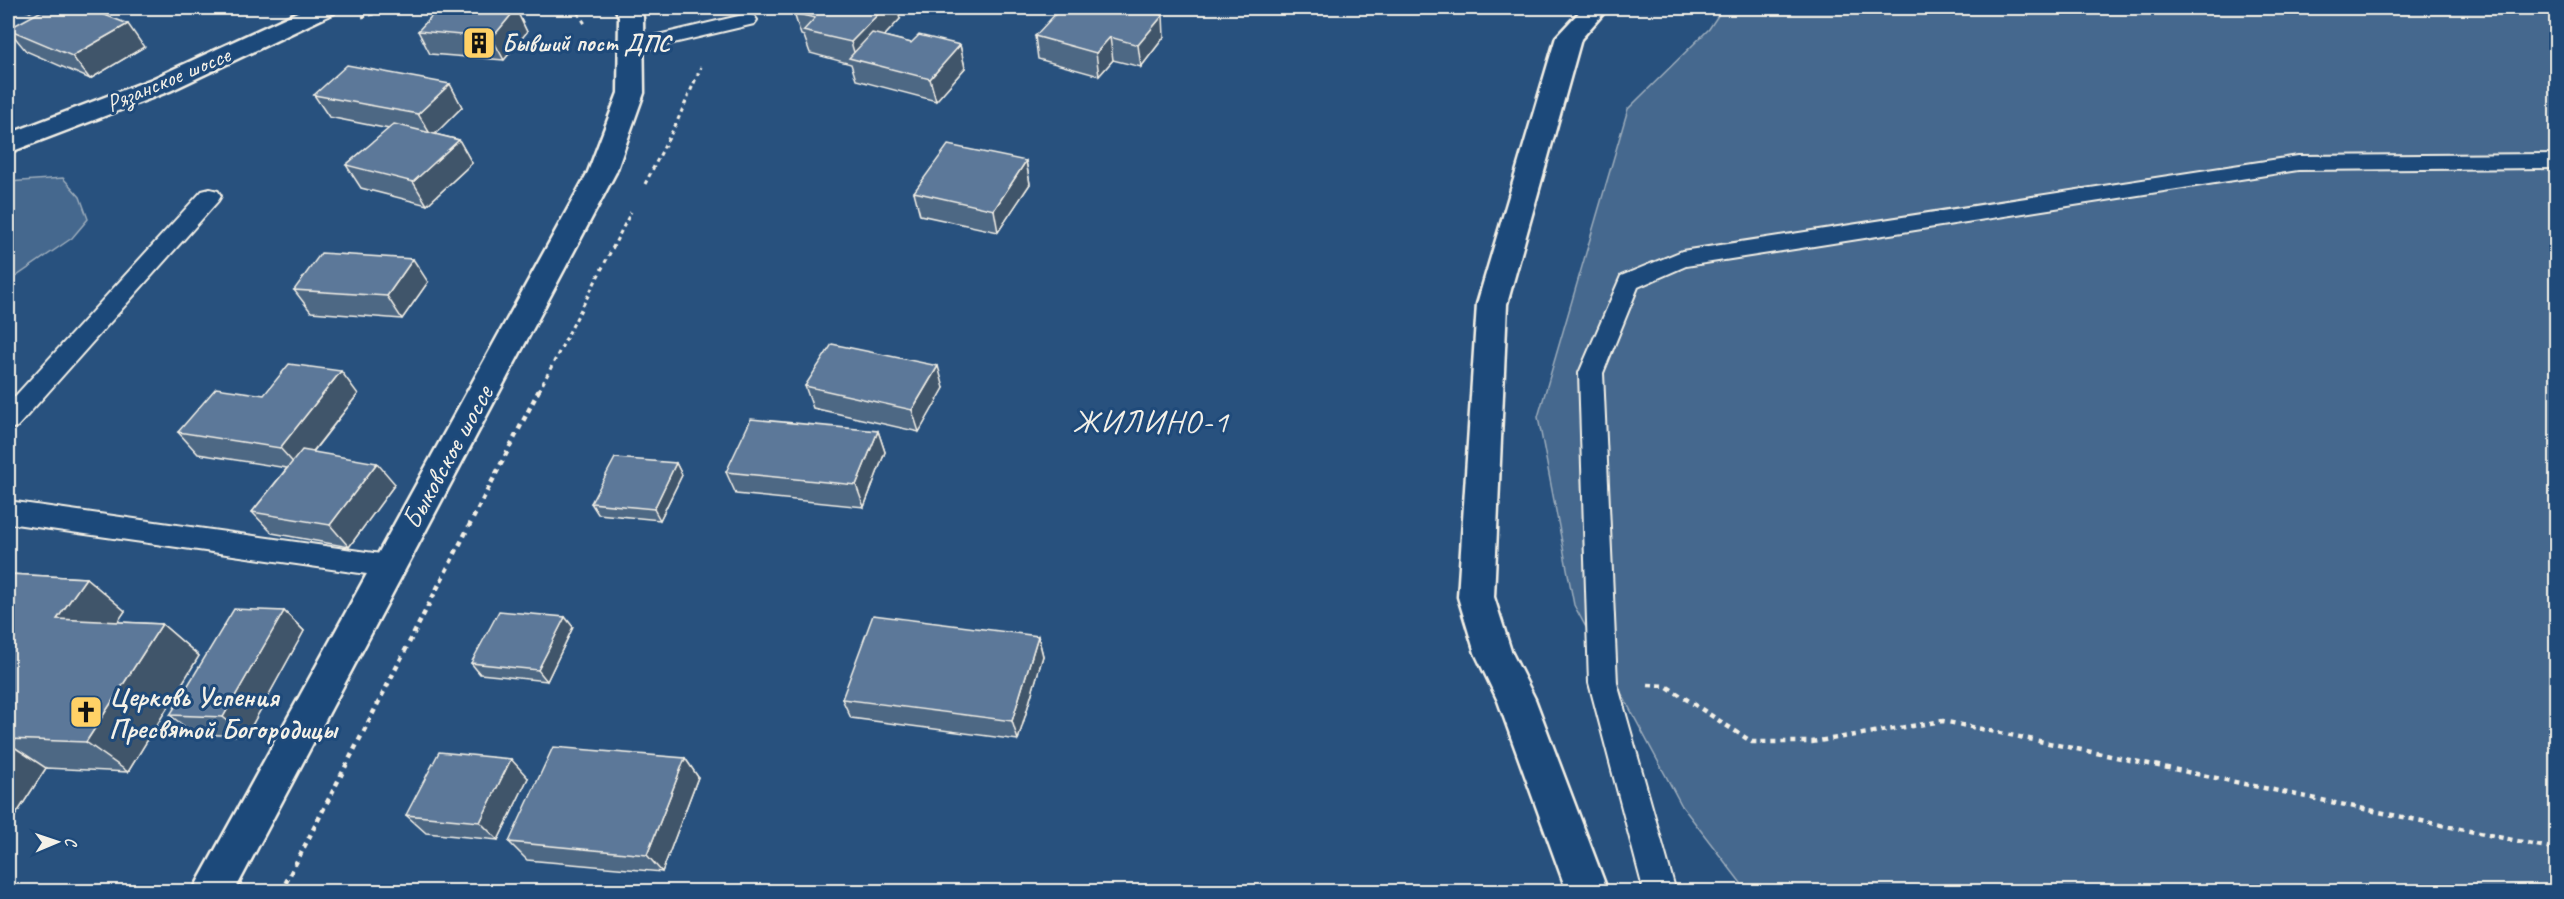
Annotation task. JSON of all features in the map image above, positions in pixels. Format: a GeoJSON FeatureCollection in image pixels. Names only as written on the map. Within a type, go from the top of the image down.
{"type":"FeatureCollection","features":[{"type":"Feature","properties":{"kind":"main road","name":"Быковское шоссе"},"geometry":{"type":"LineString","coordinates":[[212,891],[602,172],[631,93],[631,17],[627,8]]}},
{"type":"Feature","properties":{"kind":"main road"},"geometry":{"type":"LineString","coordinates":[[1588,891],[1516,699],[1493,652],[1476,597],[1492,303],[1569,37],[1596,8]]}},
{"type":"Feature","properties":{"kind":"main road","name":"Рязанское шоссе"},"geometry":{"type":"LineString","coordinates":[[8,144],[161,85],[325,9]]}},
{"type":"Feature","properties":{"kind":"lane"},"geometry":{"type":"LineString","coordinates":[[631,47],[747,20]]}},
{"type":"Feature","properties":{"kind":"lane"},"geometry":{"type":"LineString","coordinates":[[1660,891],[1603,683],[1591,373],[1629,282],[1682,259],[2298,163],[2556,161]]}},
{"type":"Feature","properties":{"kind":"lane"},"geometry":{"type":"LineString","coordinates":[[8,420],[210,196]]}},
{"type":"Feature","properties":{"kind":"lane"},"geometry":{"type":"LineString","coordinates":[[8,512],[388,566]]}},
{"type":"Feature","properties":{"kind":"path"},"geometry":{"type":"LineString","coordinates":[[563,8],[577,12],[586,25]]}},
{"type":"Feature","properties":{"kind":"path"},"geometry":{"type":"LineString","coordinates":[[644,187],[701,70],[697,33]]}},
{"type":"Feature","properties":{"kind":"path"},"geometry":{"type":"LineString","coordinates":[[281,891],[633,208]]}},
{"type":"Feature","properties":{"kind":"path"},"geometry":{"type":"LineString","coordinates":[[1603,683],[1666,686],[1752,742],[1812,742],[1943,721],[2556,849]]}},
{"type":"Feature","properties":{"kind":"shaded area"},"geometry":{"type":"Polygon","coordinates":[[[1723,8],[2556,8],[2556,891],[1747,891],[1682,806],[1574,605],[1538,417],[1628,109],[1709,29],[1723,8]]]}},
{"type":"Feature","properties":{"kind":"shaded area"},"geometry":{"type":"Polygon","coordinates":[[[63,178],[80,197],[88,219],[72,238],[8,282],[8,182],[63,178]]]}},
{"type":"Feature","properties":{"kind":"building"},"geometry":{"type":"Polygon","coordinates":[[[47,8],[87,8],[128,24],[72,56],[8,29],[47,8]]]}},
{"type":"Feature","properties":{"kind":"building"},"geometry":{"type":"Polygon","coordinates":[[[439,8],[516,9],[492,38],[418,31],[439,8]]]}},
{"type":"Feature","properties":{"kind":"building"},"geometry":{"type":"Polygon","coordinates":[[[800,8],[884,8],[851,42],[803,31],[815,18],[794,13],[800,8]]]}},
{"type":"Feature","properties":{"kind":"building"},"geometry":{"type":"Polygon","coordinates":[[[1061,8],[1134,8],[1163,15],[1138,45],[1110,37],[1096,53],[1035,36],[1061,8]]]}},
{"type":"Feature","properties":{"kind":"building"},"geometry":{"type":"Polygon","coordinates":[[[872,33],[911,43],[919,35],[960,45],[930,79],[849,58],[872,33]]]}},
{"type":"Feature","properties":{"kind":"building"},"geometry":{"type":"Polygon","coordinates":[[[347,65],[450,84],[418,114],[314,95],[347,65]]]}},
{"type":"Feature","properties":{"kind":"building"},"geometry":{"type":"Polygon","coordinates":[[[394,124],[459,140],[413,182],[346,165],[394,124]]]}},
{"type":"Feature","properties":{"kind":"building"},"geometry":{"type":"Polygon","coordinates":[[[948,145],[1026,161],[994,210],[914,192],[948,145]]]}},
{"type":"Feature","properties":{"kind":"building"},"geometry":{"type":"Polygon","coordinates":[[[321,253],[413,259],[387,296],[294,290],[321,253]]]}},
{"type":"Feature","properties":{"kind":"building"},"geometry":{"type":"Polygon","coordinates":[[[832,344],[938,366],[912,410],[805,386],[832,344]]]}},
{"type":"Feature","properties":{"kind":"building"},"geometry":{"type":"Polygon","coordinates":[[[289,364],[341,371],[280,448],[178,432],[216,388],[264,395],[289,364]]]}},
{"type":"Feature","properties":{"kind":"building"},"geometry":{"type":"Polygon","coordinates":[[[751,419],[878,431],[856,485],[726,472],[751,419]]]}},
{"type":"Feature","properties":{"kind":"building"},"geometry":{"type":"Polygon","coordinates":[[[302,450],[377,463],[330,525],[252,512],[302,450]]]}},
{"type":"Feature","properties":{"kind":"building"},"geometry":{"type":"Polygon","coordinates":[[[615,458],[676,463],[654,509],[591,503],[615,458]]]}},
{"type":"Feature","properties":{"kind":"building"},"geometry":{"type":"Polygon","coordinates":[[[8,574],[86,578],[57,619],[162,624],[86,742],[8,739],[8,574]]]}},
{"type":"Feature","properties":{"kind":"building"},"geometry":{"type":"Polygon","coordinates":[[[234,609],[284,611],[223,717],[170,715],[234,609]]]}},
{"type":"Feature","properties":{"kind":"building"},"geometry":{"type":"Polygon","coordinates":[[[499,611],[565,617],[538,670],[471,663],[499,611]]]}},
{"type":"Feature","properties":{"kind":"building"},"geometry":{"type":"Polygon","coordinates":[[[873,615],[1038,636],[1012,721],[842,699],[873,615]]]}},
{"type":"Feature","properties":{"kind":"building"},"geometry":{"type":"Polygon","coordinates":[[[553,747],[685,758],[647,855],[509,842],[553,747]]]}},
{"type":"Feature","properties":{"kind":"building"},"geometry":{"type":"Polygon","coordinates":[[[439,752],[511,759],[480,822],[406,815],[439,752]]]}},
{"type":"Feature","properties":{"kind":"place","name":"Бывший пост ДПС"},"geometry":{"type":"Point","coordinates":[479,43]}},
{"type":"Feature","properties":{"kind":"place","name":"Церковь Успения Пресвятой Богородицы"},"geometry":{"type":"Point","coordinates":[86,712]}},
{"type":"Feature","properties":{"kind":"district","name":"ЖИЛИНО-1"},"geometry":{"type":"Point","coordinates":[1151,421]}}]}
